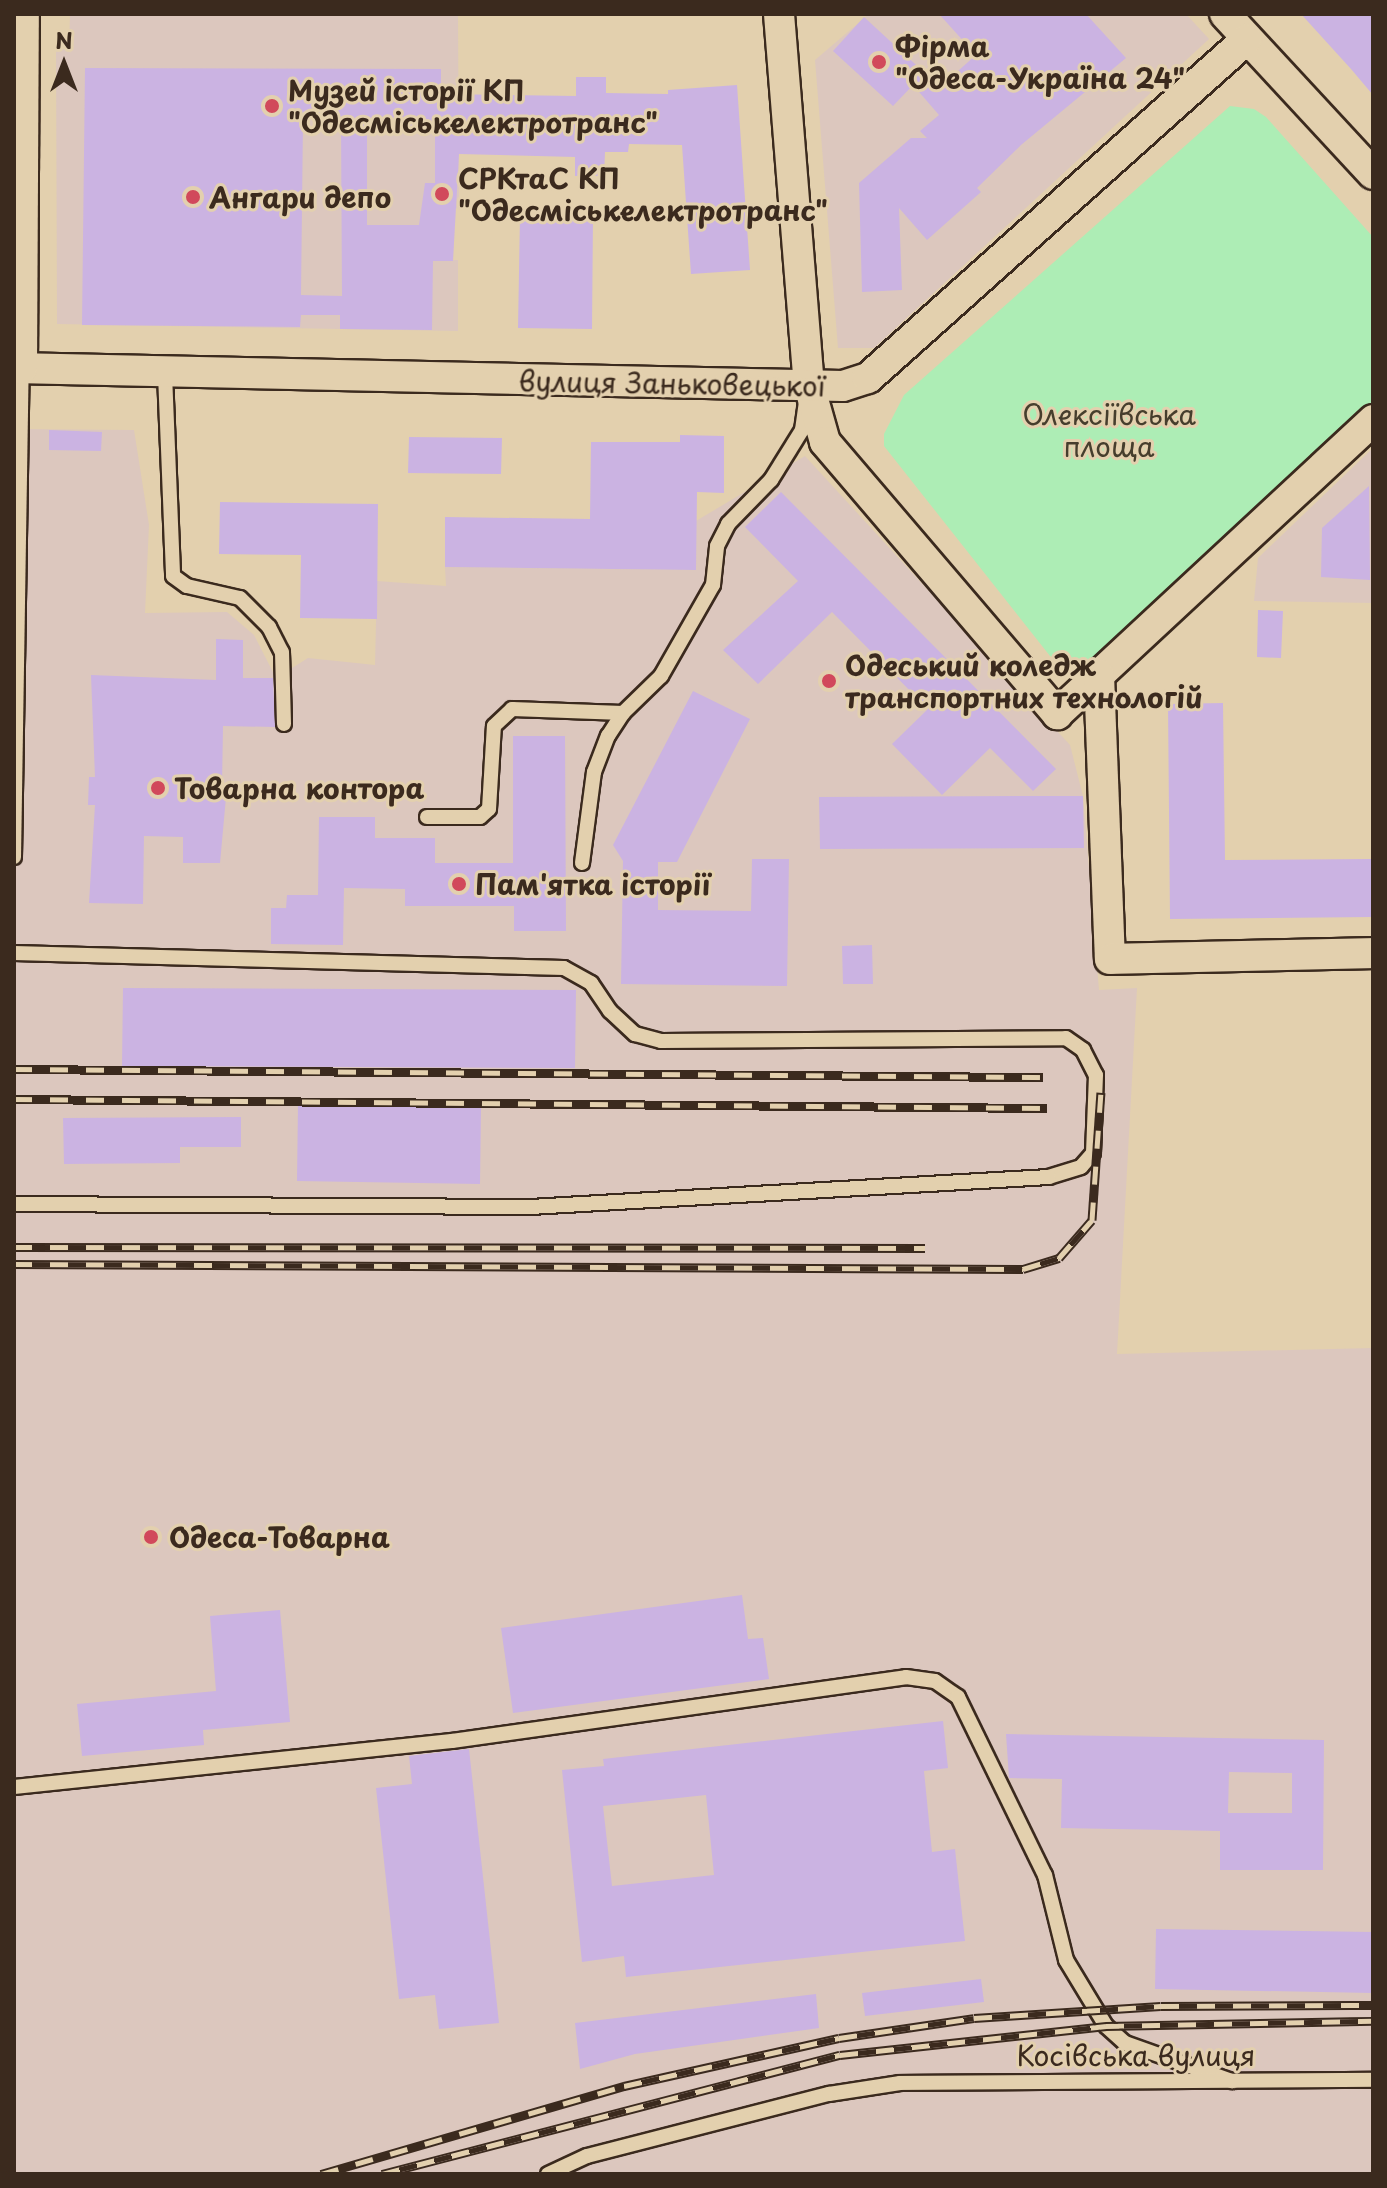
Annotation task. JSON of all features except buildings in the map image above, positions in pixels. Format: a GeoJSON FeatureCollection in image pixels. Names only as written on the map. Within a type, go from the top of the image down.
{"type":"FeatureCollection","features":[{"type":"Feature","properties":{"kind":"street"},"geometry":{"type":"LineString","coordinates":[[18,368],[24,14]]}},
{"type":"Feature","properties":{"kind":"street"},"geometry":{"type":"LineString","coordinates":[[779,14],[809,385],[825,442],[1057,714],[1373,420]]}},
{"type":"Feature","properties":{"kind":"street"},"geometry":{"type":"LineString","coordinates":[[1225,14],[1373,174]]}},
{"type":"Feature","properties":{"kind":"street","name":"вулиця Заньковецької"},"geometry":{"type":"LineString","coordinates":[[18,368],[165,374],[843,386],[868,378],[1247,39]]}},
{"type":"Feature","properties":{"kind":"street"},"geometry":{"type":"LineString","coordinates":[[1099,675],[1110,959],[1373,953]]}},
{"type":"Feature","properties":{"kind":"lane"},"geometry":{"type":"LineString","coordinates":[[14,857],[18,368]]}},
{"type":"Feature","properties":{"kind":"lane"},"geometry":{"type":"LineString","coordinates":[[165,374],[173,576],[187,586],[240,598],[269,627],[282,652],[284,724]]}},
{"type":"Feature","properties":{"kind":"lane"},"geometry":{"type":"LineString","coordinates":[[582,863],[594,772],[623,713],[661,676],[713,585],[717,546],[728,524],[771,480],[802,430],[809,385]]}},
{"type":"Feature","properties":{"kind":"lane"},"geometry":{"type":"LineString","coordinates":[[427,817],[480,817],[489,809],[494,726],[512,709],[623,713]]}},
{"type":"Feature","properties":{"kind":"lane"},"geometry":{"type":"LineString","coordinates":[[14,953],[564,968],[591,983],[610,1011],[635,1034],[661,1041],[1066,1038],[1083,1050],[1096,1075],[1093,1153],[1081,1167],[1049,1177],[530,1207],[14,1204]]}},
{"type":"Feature","properties":{"kind":"lane"},"geometry":{"type":"LineString","coordinates":[[14,1787],[452,1741],[906,1677],[935,1681],[958,1697],[1045,1875],[1066,1960],[1113,2035],[1232,2081]]}},
{"type":"Feature","properties":{"kind":"lane","name":"Косівська вулиця"},"geometry":{"type":"LineString","coordinates":[[548,2174],[587,2156],[829,2094],[900,2083],[1373,2080]]}},
{"type":"Feature","properties":{"kind":"shaded area"},"geometry":{"type":"Polygon","coordinates":[[[70,14],[458,14],[459,208],[454,209],[453,260],[458,260],[458,331],[57,324],[56,49],[69,49],[70,14]]]}},
{"type":"Feature","properties":{"kind":"shaded area"},"geometry":{"type":"Polygon","coordinates":[[[869,14],[1186,14],[1209,39],[874,348],[838,348],[815,60],[869,14]]]}},
{"type":"Feature","properties":{"kind":"shaded area"},"geometry":{"type":"Polygon","coordinates":[[[14,429],[134,430],[149,525],[145,613],[227,612],[254,635],[276,678],[308,658],[375,665],[377,581],[446,586],[445,567],[695,570],[696,521],[805,456],[1070,745],[1083,796],[1099,990],[1137,988],[1117,1354],[1373,1348],[1373,2174],[14,2174],[14,429]]]}},
{"type":"Feature","properties":{"kind":"shaded area"},"geometry":{"type":"Polygon","coordinates":[[[1373,448],[1373,603],[1254,601],[1258,558],[1373,448]]]}},
{"type":"Feature","properties":{"kind":"green space","name":"Олексіївська площа"},"geometry":{"type":"Polygon","coordinates":[[[1230,106],[1254,109],[1266,117],[1373,237],[1373,406],[1092,664],[1066,663],[1050,656],[884,446],[884,434],[904,395],[1230,106]]]}},
{"type":"Feature","properties":{"kind":"railway"},"geometry":{"type":"LineString","coordinates":[[14,1069],[1043,1077]]}},
{"type":"Feature","properties":{"kind":"railway"},"geometry":{"type":"LineString","coordinates":[[14,1264],[1023,1269],[1059,1258],[1092,1220],[1101,1092]]}},
{"type":"Feature","properties":{"kind":"railway"},"geometry":{"type":"LineString","coordinates":[[14,1099],[1047,1108]]}},
{"type":"Feature","properties":{"kind":"railway"},"geometry":{"type":"LineString","coordinates":[[14,1247],[925,1248]]}},
{"type":"Feature","properties":{"kind":"railway"},"geometry":{"type":"LineString","coordinates":[[321,2174],[624,2086],[839,2038],[974,2018],[1161,2006],[1373,2005]]}},
{"type":"Feature","properties":{"kind":"railway"},"geometry":{"type":"LineString","coordinates":[[382,2174],[840,2055],[1106,2026],[1373,2021]]}},
{"type":"Feature","properties":{"kind":"place","name":"Фірма \"Одеса-Україна 24\""},"geometry":{"type":"Point","coordinates":[879,62]}},
{"type":"Feature","properties":{"kind":"place","name":"Музей історії КП \"Одесміськелектротранс\""},"geometry":{"type":"Point","coordinates":[272,106]}},
{"type":"Feature","properties":{"kind":"place","name":"СРКтаС КП \"Одесміськелектротранс\""},"geometry":{"type":"Point","coordinates":[442,194]}},
{"type":"Feature","properties":{"kind":"place","name":"Ангари депо"},"geometry":{"type":"Point","coordinates":[193,197]}},
{"type":"Feature","properties":{"kind":"place","name":"Одеський коледж транспортних технологій"},"geometry":{"type":"Point","coordinates":[829,681]}},
{"type":"Feature","properties":{"kind":"place","name":"Товарна контора"},"geometry":{"type":"Point","coordinates":[158,788]}},
{"type":"Feature","properties":{"kind":"place","name":"Пам'ятка історії"},"geometry":{"type":"Point","coordinates":[459,884]}},
{"type":"Feature","properties":{"kind":"place","name":"Одеса-Товарна"},"geometry":{"type":"Point","coordinates":[151,1537]}}]}
